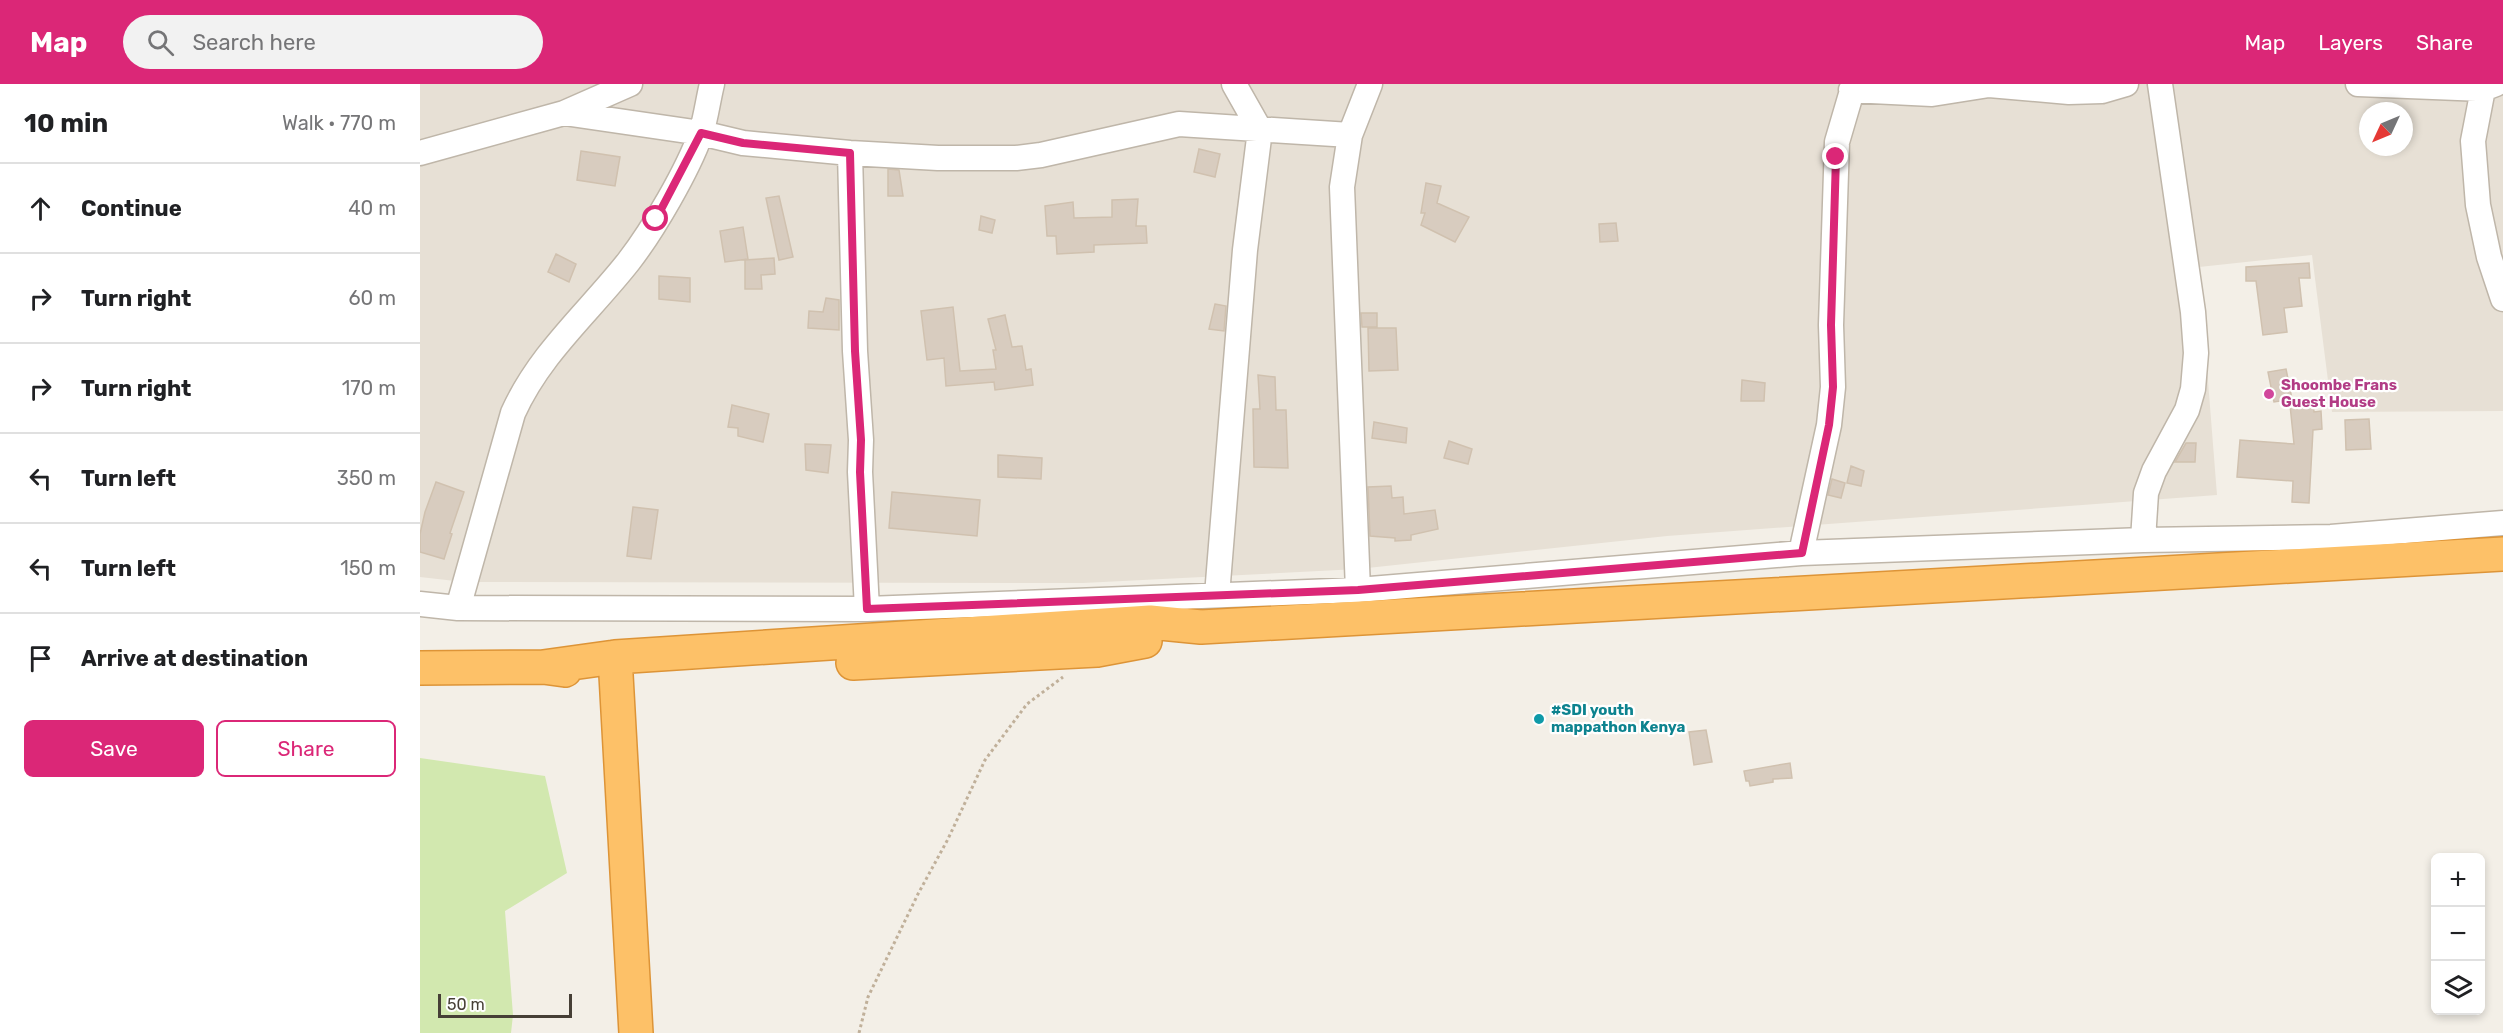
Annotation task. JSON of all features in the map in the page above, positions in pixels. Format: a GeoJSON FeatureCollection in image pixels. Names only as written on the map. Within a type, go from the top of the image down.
{"type":"FeatureCollection","features":[{"type":"Feature","properties":{"kind":"highway"},"geometry":{"type":"LineString","coordinates":[[420,668],[616,666],[1097,650],[1201,627],[2503,554]]}},
{"type":"Feature","properties":{"kind":"highway"},"geometry":{"type":"LineString","coordinates":[[616,666],[636,1033]]}},
{"type":"Feature","properties":{"kind":"street"},"geometry":{"type":"LineString","coordinates":[[420,153],[564,113],[630,84]]}},
{"type":"Feature","properties":{"kind":"street"},"geometry":{"type":"LineString","coordinates":[[458,608],[513,413],[521,396],[537,368],[629,260],[656,219],[701,133],[712,84]]}},
{"type":"Feature","properties":{"kind":"street"},"geometry":{"type":"LineString","coordinates":[[1217,595],[1245,250],[1260,130],[1234,84]]}},
{"type":"Feature","properties":{"kind":"street"},"geometry":{"type":"LineString","coordinates":[[1358,590],[1342,187],[1350,135],[1370,84]]}},
{"type":"Feature","properties":{"kind":"street"},"geometry":{"type":"LineString","coordinates":[[1802,553],[1829,425],[1833,387],[1831,325],[1837,142],[1852,87],[1932,94],[1989,85],[2068,92],[2102,91],[2126,84]]}},
{"type":"Feature","properties":{"kind":"street"},"geometry":{"type":"LineString","coordinates":[[2143,540],[2146,494],[2154,471],[2187,410],[2193,389],[2196,353],[2193,312],[2160,84]]}},
{"type":"Feature","properties":{"kind":"street"},"geometry":{"type":"LineString","coordinates":[[2358,84],[2489,86],[2473,141],[2478,205],[2489,257],[2503,299]]}},
{"type":"Feature","properties":{"kind":"street"},"geometry":{"type":"LineString","coordinates":[[564,113],[701,133],[743,143],[938,158],[1016,158],[1041,155],[1179,124],[1350,135]]}},
{"type":"Feature","properties":{"kind":"street"},"geometry":{"type":"LineString","coordinates":[[850,153],[855,351],[861,440],[860,472],[867,609]]}},
{"type":"Feature","properties":{"kind":"street"},"geometry":{"type":"LineString","coordinates":[[420,604],[458,608],[867,609],[1358,590],[1802,553],[2143,540],[2331,537],[2503,523]]}},
{"type":"Feature","properties":{"kind":"path"},"geometry":{"type":"LineString","coordinates":[[859,1033],[868,997],[985,760],[1027,704],[1068,673]]}},
{"type":"Feature","properties":{"kind":"shaded area"},"geometry":{"type":"Polygon","coordinates":[[[420,84],[2503,84],[2503,411],[2332,412],[2312,255],[2199,267],[2217,495],[1667,536],[1358,569],[1083,583],[464,582],[420,577],[420,84]]]}},
{"type":"Feature","properties":{"kind":"green space"},"geometry":{"type":"Polygon","coordinates":[[[420,758],[545,776],[567,873],[505,911],[513,1015],[511,1033],[420,1033],[420,758]]]}},
{"type":"Feature","properties":{"kind":"building"},"geometry":{"type":"Polygon","coordinates":[[[1199,149],[1220,154],[1215,177],[1194,172],[1199,149]]]}},
{"type":"Feature","properties":{"kind":"building"},"geometry":{"type":"Polygon","coordinates":[[[581,151],[620,157],[615,186],[577,180],[581,151]]]}},
{"type":"Feature","properties":{"kind":"building"},"geometry":{"type":"Polygon","coordinates":[[[888,169],[899,170],[903,196],[888,196],[888,169]]]}},
{"type":"Feature","properties":{"kind":"building"},"geometry":{"type":"Polygon","coordinates":[[[1426,183],[1441,186],[1437,203],[1469,217],[1455,242],[1421,225],[1425,213],[1421,213],[1426,183]]]}},
{"type":"Feature","properties":{"kind":"building"},"geometry":{"type":"Polygon","coordinates":[[[779,196],[793,257],[779,260],[766,198],[779,196]]]}},
{"type":"Feature","properties":{"kind":"building"},"geometry":{"type":"Polygon","coordinates":[[[1138,199],[1136,226],[1146,226],[1147,243],[1094,245],[1094,252],[1057,254],[1056,236],[1047,236],[1045,206],[1073,202],[1074,218],[1112,217],[1112,200],[1138,199]]]}},
{"type":"Feature","properties":{"kind":"building"},"geometry":{"type":"Polygon","coordinates":[[[981,216],[995,220],[992,233],[979,230],[981,216]]]}},
{"type":"Feature","properties":{"kind":"building"},"geometry":{"type":"Polygon","coordinates":[[[1616,223],[1618,241],[1600,242],[1599,224],[1616,223]]]}},
{"type":"Feature","properties":{"kind":"building"},"geometry":{"type":"Polygon","coordinates":[[[743,227],[748,259],[725,262],[720,231],[743,227]]]}},
{"type":"Feature","properties":{"kind":"building"},"geometry":{"type":"Polygon","coordinates":[[[556,254],[576,264],[569,282],[548,272],[556,254]]]}},
{"type":"Feature","properties":{"kind":"building"},"geometry":{"type":"Polygon","coordinates":[[[774,258],[775,274],[761,275],[762,289],[745,289],[745,260],[774,258]]]}},
{"type":"Feature","properties":{"kind":"building"},"geometry":{"type":"Polygon","coordinates":[[[2309,263],[2310,278],[2299,278],[2302,306],[2284,308],[2287,332],[2263,335],[2256,281],[2246,281],[2246,267],[2309,263]]]}},
{"type":"Feature","properties":{"kind":"building"},"geometry":{"type":"Polygon","coordinates":[[[659,276],[690,278],[690,302],[659,299],[659,276]]]}},
{"type":"Feature","properties":{"kind":"building"},"geometry":{"type":"Polygon","coordinates":[[[826,298],[839,300],[839,330],[808,328],[809,311],[823,312],[826,298]]]}},
{"type":"Feature","properties":{"kind":"building"},"geometry":{"type":"Polygon","coordinates":[[[1215,304],[1226,306],[1224,331],[1209,329],[1215,304]]]}},
{"type":"Feature","properties":{"kind":"building"},"geometry":{"type":"Polygon","coordinates":[[[953,307],[960,371],[996,369],[993,350],[996,350],[988,319],[1005,315],[1012,347],[1022,346],[1026,370],[1031,369],[1033,385],[995,390],[994,382],[946,386],[944,358],[927,360],[921,311],[953,307]]]}},
{"type":"Feature","properties":{"kind":"building"},"geometry":{"type":"Polygon","coordinates":[[[1361,313],[1377,313],[1377,327],[1362,327],[1361,313]]]}},
{"type":"Feature","properties":{"kind":"building"},"geometry":{"type":"Polygon","coordinates":[[[1368,328],[1396,328],[1398,370],[1369,371],[1368,328]]]}},
{"type":"Feature","properties":{"kind":"building"},"geometry":{"type":"Polygon","coordinates":[[[2286,369],[2292,399],[2274,402],[2268,372],[2286,369]]]}},
{"type":"Feature","properties":{"kind":"building"},"geometry":{"type":"Polygon","coordinates":[[[1258,375],[1275,377],[1276,410],[1286,410],[1288,468],[1254,467],[1253,409],[1260,409],[1258,375]]]}},
{"type":"Feature","properties":{"kind":"building"},"geometry":{"type":"Polygon","coordinates":[[[1742,380],[1765,383],[1764,401],[1741,401],[1742,380]]]}},
{"type":"Feature","properties":{"kind":"building"},"geometry":{"type":"Polygon","coordinates":[[[2313,403],[2314,412],[2321,411],[2322,429],[2313,430],[2309,503],[2292,502],[2293,481],[2237,477],[2240,440],[2294,444],[2290,405],[2313,403]]]}},
{"type":"Feature","properties":{"kind":"building"},"geometry":{"type":"Polygon","coordinates":[[[732,405],[769,414],[763,442],[738,436],[738,428],[728,427],[732,405]]]}},
{"type":"Feature","properties":{"kind":"building"},"geometry":{"type":"Polygon","coordinates":[[[2369,419],[2371,449],[2346,450],[2345,420],[2369,419]]]}},
{"type":"Feature","properties":{"kind":"building"},"geometry":{"type":"Polygon","coordinates":[[[1374,422],[1407,428],[1406,443],[1372,438],[1374,422]]]}},
{"type":"Feature","properties":{"kind":"building"},"geometry":{"type":"Polygon","coordinates":[[[1449,441],[1472,449],[1468,464],[1444,458],[1449,441]]]}},
{"type":"Feature","properties":{"kind":"building"},"geometry":{"type":"Polygon","coordinates":[[[2186,443],[2196,443],[2195,462],[2175,462],[2186,443]]]}},
{"type":"Feature","properties":{"kind":"building"},"geometry":{"type":"Polygon","coordinates":[[[805,444],[831,445],[828,473],[806,470],[805,444]]]}},
{"type":"Feature","properties":{"kind":"building"},"geometry":{"type":"Polygon","coordinates":[[[998,455],[1042,458],[1041,479],[998,477],[998,455]]]}},
{"type":"Feature","properties":{"kind":"building"},"geometry":{"type":"Polygon","coordinates":[[[1851,466],[1864,471],[1861,486],[1847,483],[1851,466]]]}},
{"type":"Feature","properties":{"kind":"building"},"geometry":{"type":"Polygon","coordinates":[[[1832,479],[1845,483],[1841,498],[1828,495],[1832,479]]]}},
{"type":"Feature","properties":{"kind":"building"},"geometry":{"type":"Polygon","coordinates":[[[436,482],[464,492],[444,559],[420,552],[420,534],[425,512],[436,482]]]}},
{"type":"Feature","properties":{"kind":"building"},"geometry":{"type":"Polygon","coordinates":[[[1391,486],[1392,498],[1403,497],[1404,514],[1435,510],[1438,529],[1411,535],[1411,540],[1395,541],[1395,538],[1370,536],[1368,487],[1391,486]]]}},
{"type":"Feature","properties":{"kind":"building"},"geometry":{"type":"Polygon","coordinates":[[[892,492],[980,500],[977,536],[889,528],[892,492]]]}},
{"type":"Feature","properties":{"kind":"building"},"geometry":{"type":"Polygon","coordinates":[[[633,507],[658,510],[651,559],[627,556],[633,507]]]}},
{"type":"Feature","properties":{"kind":"building"},"geometry":{"type":"Polygon","coordinates":[[[1706,730],[1712,762],[1694,765],[1689,732],[1706,730]]]}},
{"type":"Feature","properties":{"kind":"building"},"geometry":{"type":"Polygon","coordinates":[[[1790,763],[1792,778],[1773,779],[1773,782],[1750,786],[1749,781],[1746,781],[1744,771],[1790,763]]]}},
{"type":"Feature","properties":{"kind":"place","name":"Shoombe Frans Guest House"},"geometry":{"type":"Point","coordinates":[2269,394]}},
{"type":"Feature","properties":{"kind":"place","name":"#SDI youth mappathon Kenya"},"geometry":{"type":"Point","coordinates":[1539,719]}},
{"type":"Feature","properties":{"kind":"route"},"geometry":{"type":"LineString","coordinates":[[656,219],[701,133],[743,143],[850,153],[855,351],[861,440],[860,472],[867,609],[1358,590],[1802,553],[1829,425],[1833,387],[1831,325],[1836,157]]}}]}
